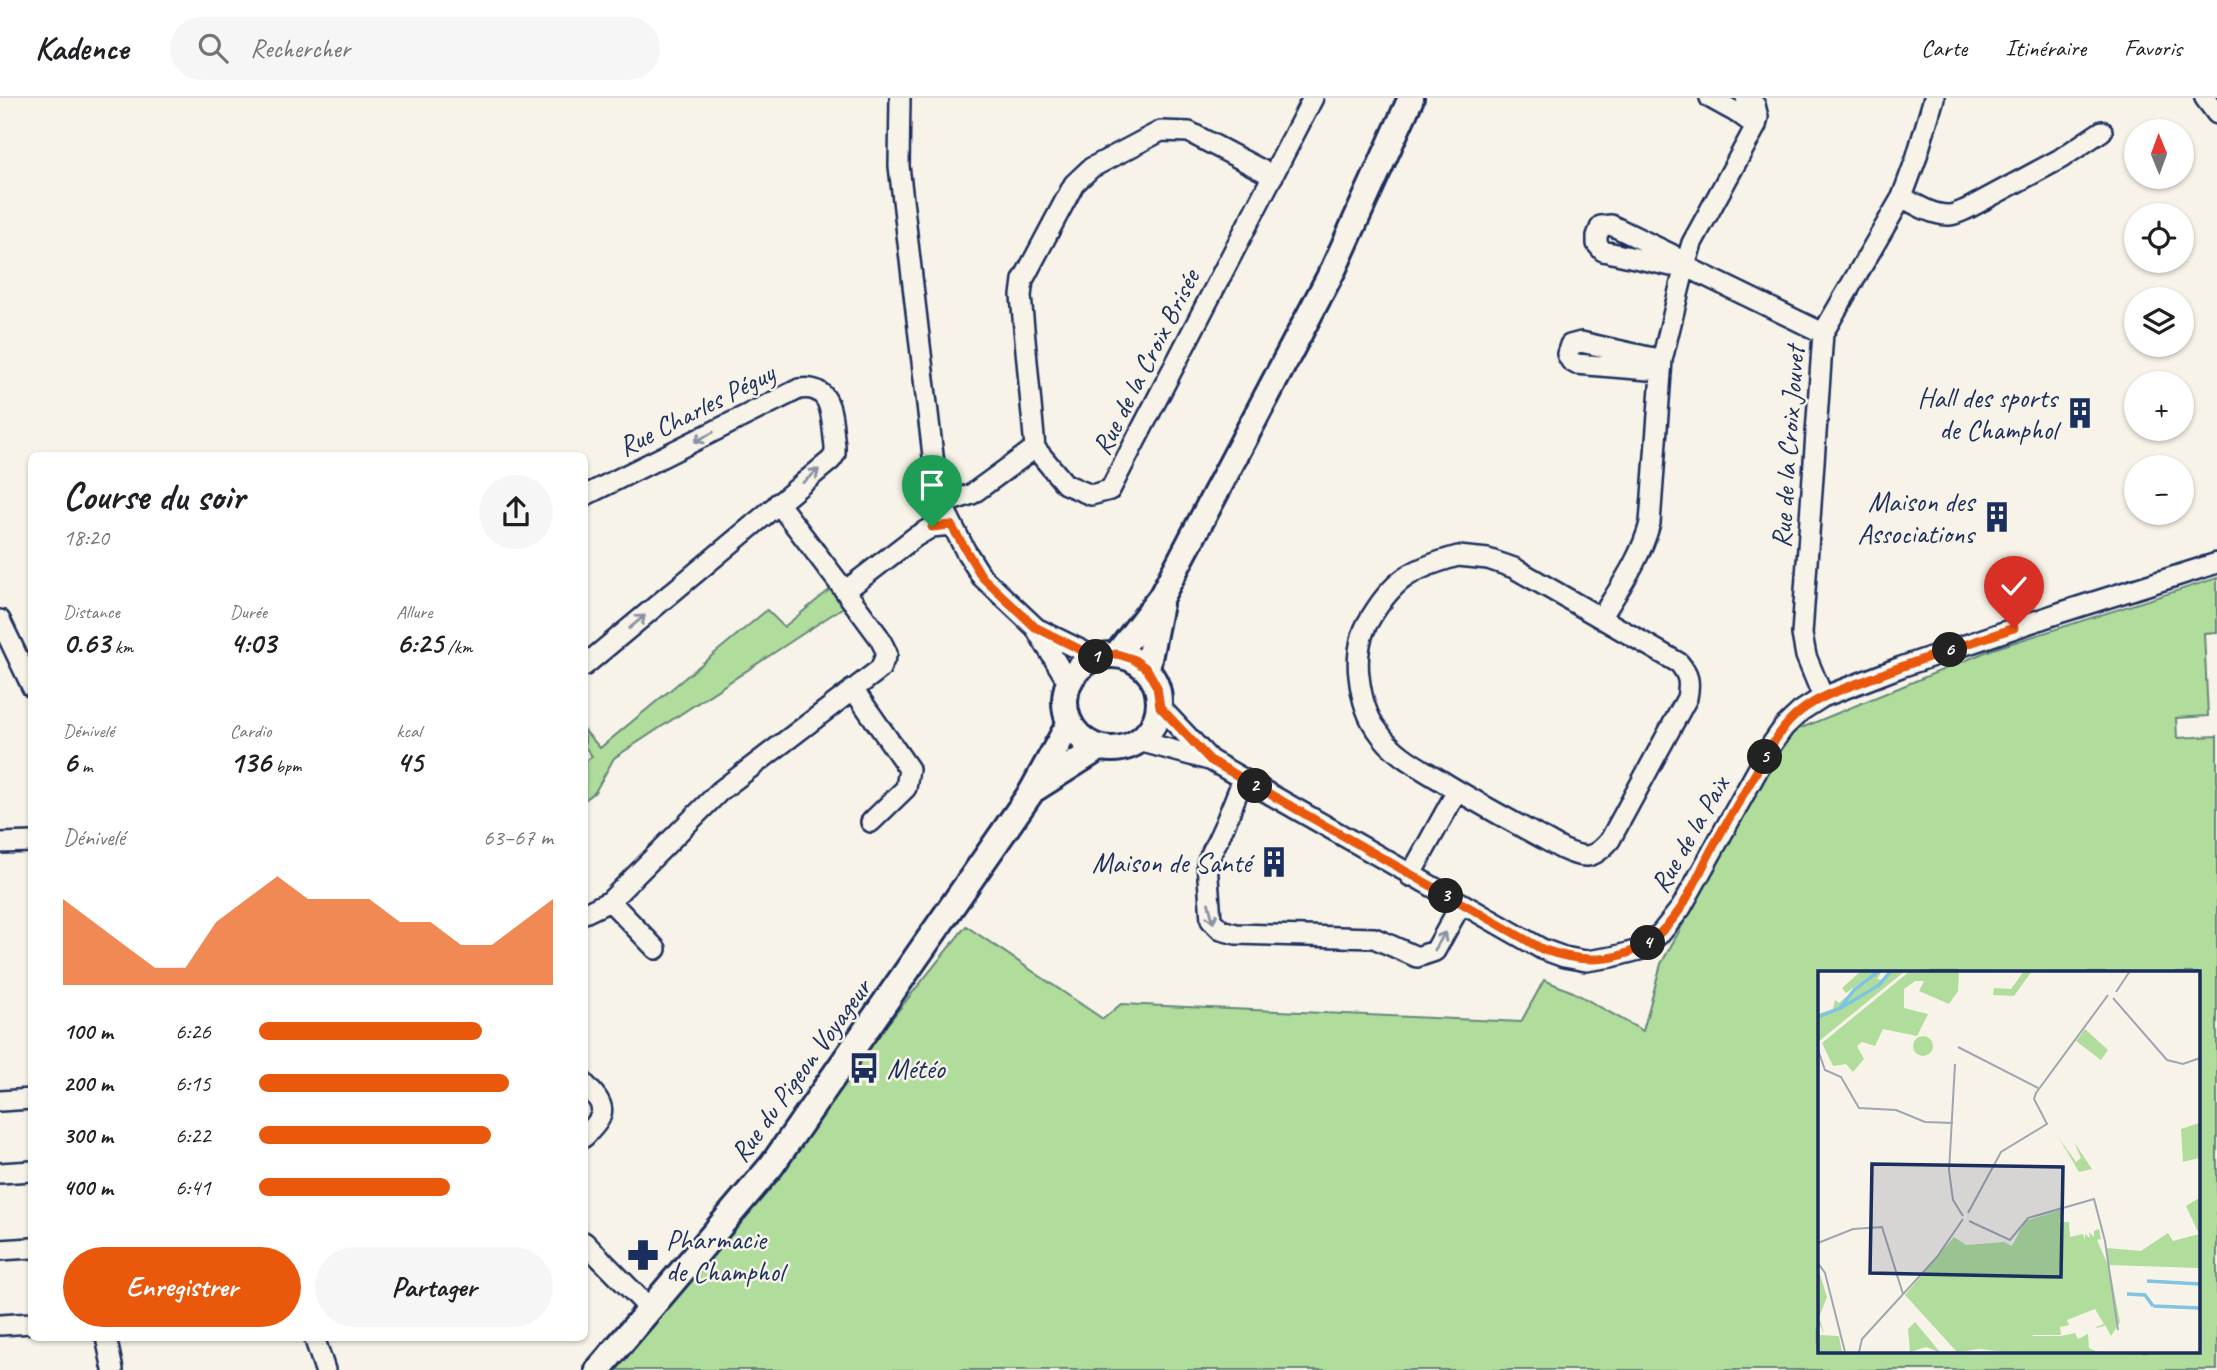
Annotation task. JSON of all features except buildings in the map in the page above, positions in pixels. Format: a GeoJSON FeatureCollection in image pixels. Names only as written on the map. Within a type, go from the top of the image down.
{"type":"FeatureCollection","features":[{"type":"Feature","properties":{"kind":"main road"},"geometry":{"type":"LineString","coordinates":[[1106,656],[1133,659],[1147,669],[1157,687],[1160,707],[1153,726],[1139,741],[1120,749],[1099,748],[1082,739],[1069,724],[1064,703],[1068,682],[1079,667],[1106,656],[1161,597],[1334,268],[1411,98]]}},
{"type":"Feature","properties":{"kind":"main road"},"geometry":{"type":"LineString","coordinates":[[1147,669],[1161,597]]}},
{"type":"Feature","properties":{"kind":"main road","name":"Rue du Pigeon Voyageur"},"geometry":{"type":"LineString","coordinates":[[598,1370],[772,1165],[1032,791],[1069,724]]}},
{"type":"Feature","properties":{"kind":"main road","name":"Rue du Pigeon Voyageur"},"geometry":{"type":"LineString","coordinates":[[1032,791],[1099,748]]}},
{"type":"Feature","properties":{"kind":"street"},"geometry":{"type":"LineString","coordinates":[[900,98],[898,154],[902,199],[934,464],[942,504],[951,525],[982,577],[1035,627],[1068,682]]}},
{"type":"Feature","properties":{"kind":"street","name":"Rue de la Croix Brisée"},"geometry":{"type":"LineString","coordinates":[[1035,448],[1065,484],[1091,495],[1110,490],[1313,98]]}},
{"type":"Feature","properties":{"kind":"street"},"geometry":{"type":"LineString","coordinates":[[1710,98],[1756,126]]}},
{"type":"Feature","properties":{"kind":"street"},"geometry":{"type":"LineString","coordinates":[[1601,618],[1641,551],[1650,523],[1662,365],[1692,243],[1756,126],[1758,117],[1755,105],[1746,98]]}},
{"type":"Feature","properties":{"kind":"street","name":"Rue de la Croix Jouvet"},"geometry":{"type":"LineString","coordinates":[[1824,697],[1806,656],[1802,634],[1823,333],[1902,197],[1934,98]]}},
{"type":"Feature","properties":{"kind":"street"},"geometry":{"type":"LineString","coordinates":[[2204,98],[2217,114]]}},
{"type":"Feature","properties":{"kind":"street"},"geometry":{"type":"LineString","coordinates":[[942,504],[972,494],[1035,448],[1021,296],[1023,281],[1074,184],[1091,168],[1161,131],[1189,132],[1273,176]]}},
{"type":"Feature","properties":{"kind":"street"},"geometry":{"type":"LineString","coordinates":[[1902,197],[1936,213],[1951,215],[2060,159],[2102,131]]}},
{"type":"Feature","properties":{"kind":"street"},"geometry":{"type":"LineString","coordinates":[[1685,266],[1823,333]]}},
{"type":"Feature","properties":{"kind":"street","name":"Rue Charles Péguy"},"geometry":{"type":"LineString","coordinates":[[588,494],[799,389],[810,388],[828,398],[835,454],[831,460],[588,663]]}},
{"type":"Feature","properties":{"kind":"street"},"geometry":{"type":"LineString","coordinates":[[588,912],[610,901],[720,791],[880,669],[887,653],[879,637],[778,503]]}},
{"type":"Feature","properties":{"kind":"street"},"geometry":{"type":"LineString","coordinates":[[845,591],[915,537],[932,527],[951,525]]}},
{"type":"Feature","properties":{"kind":"street"},"geometry":{"type":"LineString","coordinates":[[1458,556],[1488,559],[1514,568],[1601,618],[1679,663],[1688,673],[1689,684],[1687,698],[1610,840],[1592,856],[1577,856],[1457,791],[1398,754],[1377,730],[1362,696],[1358,663],[1364,630],[1379,604],[1397,582],[1428,564],[1458,556]]}},
{"type":"Feature","properties":{"kind":"street","name":"Rue de la Paix"},"geometry":{"type":"LineString","coordinates":[[1139,741],[1210,760],[1542,949],[1586,961],[1612,957],[1639,950],[1661,933],[1681,908],[1772,744],[1784,727],[1801,711],[1824,697],[1901,667],[2217,563]]}},
{"type":"Feature","properties":{"kind":"street"},"geometry":{"type":"LineString","coordinates":[[2,624],[28,679]]}},
{"type":"Feature","properties":{"kind":"street"},"geometry":{"type":"LineString","coordinates":[[1035,627],[1106,656]]}},
{"type":"Feature","properties":{"kind":"street"},"geometry":{"type":"LineString","coordinates":[[853,690],[909,769],[906,788],[871,822]]}},
{"type":"Feature","properties":{"kind":"street","name":"Rue de la Paix"},"geometry":{"type":"LineString","coordinates":[[1160,707],[1210,760]]}},
{"type":"Feature","properties":{"kind":"street"},"geometry":{"type":"LineString","coordinates":[[1243,779],[1207,863],[1211,920],[1221,930],[1236,934],[1374,938],[1418,957],[1435,951],[1461,904]]}},
{"type":"Feature","properties":{"kind":"street"},"geometry":{"type":"LineString","coordinates":[[1410,876],[1457,791]]}},
{"type":"Feature","properties":{"kind":"street"},"geometry":{"type":"LineString","coordinates":[[0,843],[28,842]]}},
{"type":"Feature","properties":{"kind":"street"},"geometry":{"type":"LineString","coordinates":[[610,901],[656,949]]}},
{"type":"Feature","properties":{"kind":"street"},"geometry":{"type":"LineString","coordinates":[[588,1087],[600,1099],[603,1113],[599,1122],[588,1133]]}},
{"type":"Feature","properties":{"kind":"street"},"geometry":{"type":"LineString","coordinates":[[0,1101],[28,1099]]}},
{"type":"Feature","properties":{"kind":"street"},"geometry":{"type":"LineString","coordinates":[[0,1173],[28,1171]]}},
{"type":"Feature","properties":{"kind":"street"},"geometry":{"type":"LineString","coordinates":[[588,1246],[650,1309]]}},
{"type":"Feature","properties":{"kind":"street"},"geometry":{"type":"LineString","coordinates":[[0,1250],[28,1248]]}},
{"type":"Feature","properties":{"kind":"street"},"geometry":{"type":"LineString","coordinates":[[0,1325],[28,1323]]}},
{"type":"Feature","properties":{"kind":"street"},"geometry":{"type":"LineString","coordinates":[[107,1341],[113,1370]]}},
{"type":"Feature","properties":{"kind":"street"},"geometry":{"type":"LineString","coordinates":[[315,1341],[325,1370]]}},
{"type":"Feature","properties":{"kind":"green space"},"geometry":{"type":"Polygon","coordinates":[[[2217,578],[2217,632],[2204,633],[2208,716],[2176,718],[2177,738],[2217,736],[2217,1370],[610,1370],[966,926],[1103,1019],[1121,1004],[1521,1022],[1544,980],[1573,992],[1643,1031],[1661,964],[1789,733],[1993,649],[2217,578]]]}},
{"type":"Feature","properties":{"kind":"green space"},"geometry":{"type":"Polygon","coordinates":[[[833,587],[845,606],[614,758],[595,792],[588,798],[588,759],[592,756],[588,751],[588,734],[600,748],[767,610],[784,627],[833,587]]]}},
{"type":"Feature","properties":{"kind":"place","name":"Hall des sports de Champhol"},"geometry":{"type":"Point","coordinates":[2080,413]}},
{"type":"Feature","properties":{"kind":"place","name":"Maison des Associations"},"geometry":{"type":"Point","coordinates":[1997,517]}},
{"type":"Feature","properties":{"kind":"place","name":"Maison de Santé"},"geometry":{"type":"Point","coordinates":[1274,862]}},
{"type":"Feature","properties":{"kind":"place","name":"Météo"},"geometry":{"type":"Point","coordinates":[864,1068]}},
{"type":"Feature","properties":{"kind":"place","name":"Pharmacie de Champhol"},"geometry":{"type":"Point","coordinates":[643,1255]}},
{"type":"Feature","properties":{"kind":"route"},"geometry":{"type":"LineString","coordinates":[[932,527],[951,525],[982,577],[1035,627],[1095,657],[1117,654],[1133,659],[1147,669],[1157,687],[1160,707],[1210,760],[1542,949],[1586,961],[1639,950],[1661,933],[1681,908],[1772,744],[1784,727],[1801,711],[1824,697],[2014,628]]}}]}
